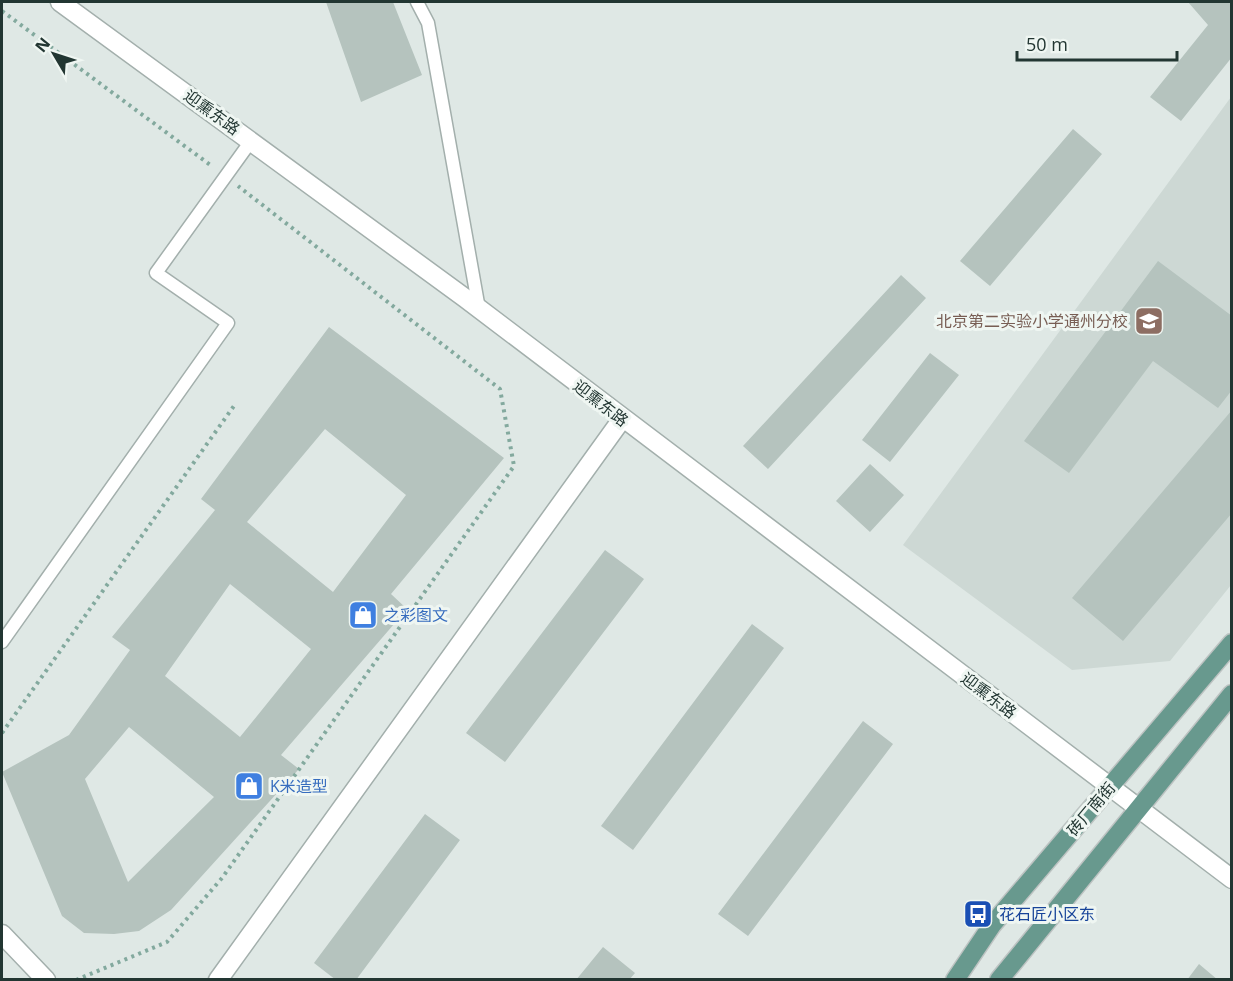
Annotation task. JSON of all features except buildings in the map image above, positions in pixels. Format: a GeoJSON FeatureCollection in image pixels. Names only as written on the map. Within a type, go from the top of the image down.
{"type":"FeatureCollection","features":[{"type":"Feature","properties":{"kind":"main road","name":"砖厂南街"},"geometry":{"type":"LineString","coordinates":[[955,980],[985,934],[1232,644]]}},
{"type":"Feature","properties":{"kind":"main road"},"geometry":{"type":"LineString","coordinates":[[999,980],[1232,694]]}},
{"type":"Feature","properties":{"kind":"street","name":"迎熏东路"},"geometry":{"type":"LineString","coordinates":[[60,2],[478,309],[1232,879]]}},
{"type":"Feature","properties":{"kind":"street"},"geometry":{"type":"LineString","coordinates":[[218,980],[622,419]]}},
{"type":"Feature","properties":{"kind":"street"},"geometry":{"type":"LineString","coordinates":[[2,934],[46,980]]}},
{"type":"Feature","properties":{"kind":"lane"},"geometry":{"type":"LineString","coordinates":[[417,2],[428,23],[478,309]]}},
{"type":"Feature","properties":{"kind":"lane"},"geometry":{"type":"LineString","coordinates":[[2,642],[228,323],[156,273],[251,141]]}},
{"type":"Feature","properties":{"kind":"path"},"geometry":{"type":"LineString","coordinates":[[2,11],[302,233],[500,389],[514,466],[222,878],[167,942],[76,980]]}},
{"type":"Feature","properties":{"kind":"path"},"geometry":{"type":"LineString","coordinates":[[2,733],[236,403]]}},
{"type":"Feature","properties":{"kind":"shaded area","name":"北京第二实验小学通州分校"},"geometry":{"type":"Polygon","coordinates":[[[1231,97],[1231,585],[1170,661],[1072,670],[903,545],[1231,97]]]}},
{"type":"Feature","properties":{"kind":"place","name":"北京第二实验小学通州分校"},"geometry":{"type":"Point","coordinates":[1149,321]}},
{"type":"Feature","properties":{"kind":"place","name":"之彩图文"},"geometry":{"type":"Point","coordinates":[363,615]}},
{"type":"Feature","properties":{"kind":"place","name":"K米造型"},"geometry":{"type":"Point","coordinates":[249,786]}},
{"type":"Feature","properties":{"kind":"place","name":"花石匠小区东"},"geometry":{"type":"Point","coordinates":[978,914]}}]}
